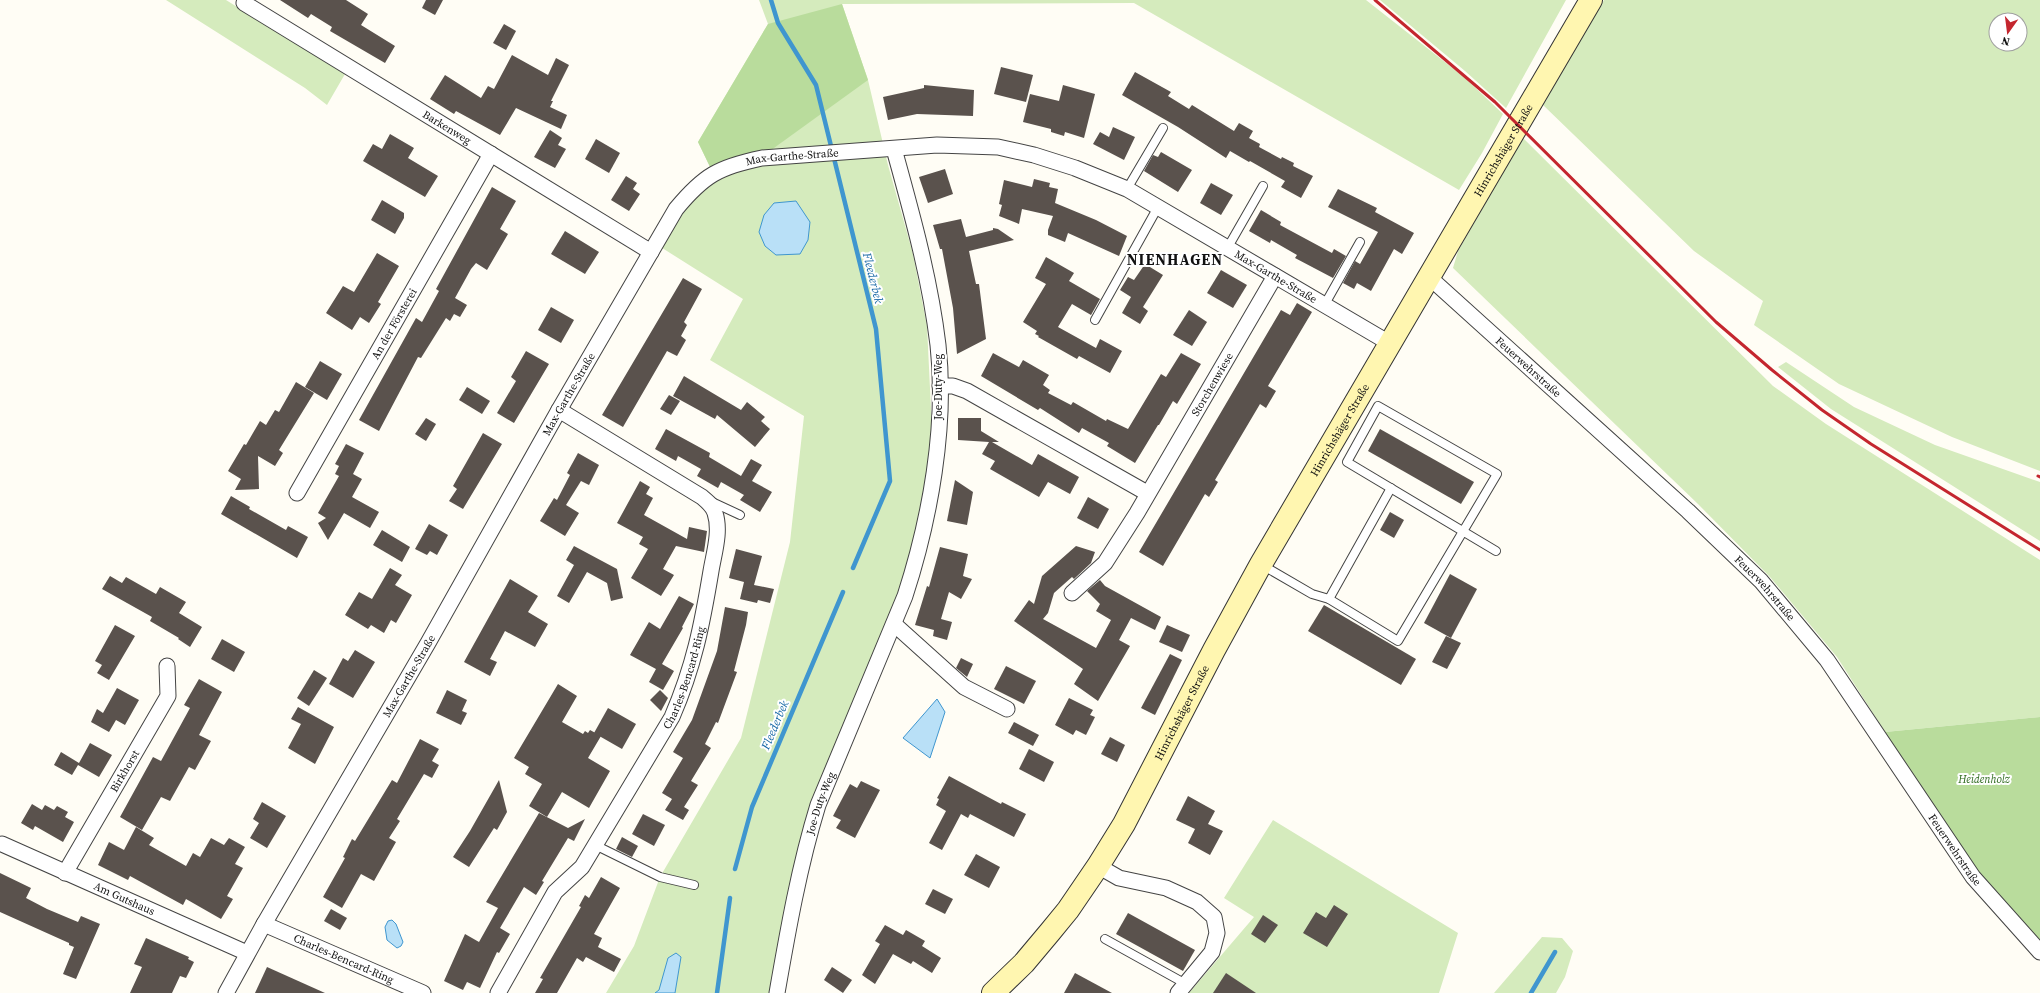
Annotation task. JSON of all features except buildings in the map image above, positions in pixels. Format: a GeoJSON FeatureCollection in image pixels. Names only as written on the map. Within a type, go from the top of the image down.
{"type":"FeatureCollection","features":[{"type":"Feature","properties":{"kind":"main road","name":"Hinrichshäger Straße"},"geometry":{"type":"LineString","coordinates":[[993,993],[1024,963],[1068,910],[1124,824],[1214,650],[1261,564],[1591,0]]}},
{"type":"Feature","properties":{"kind":"street","name":"Barkenweg"},"geometry":{"type":"LineString","coordinates":[[244,3],[651,252]]}},
{"type":"Feature","properties":{"kind":"street","name":"Max-Garthe-Straße"},"geometry":{"type":"LineString","coordinates":[[226,993],[247,953],[428,643],[559,410],[676,209],[693,189],[713,173],[734,164],[762,158],[937,145],[998,147],[1034,155],[1075,168],[1127,190],[1228,247],[1391,344]]}},
{"type":"Feature","properties":{"kind":"street","name":"Joe-Duty-Weg"},"geometry":{"type":"LineString","coordinates":[[778,993],[793,903],[808,836],[818,805],[894,624],[915,566],[930,502],[940,386],[938,346],[925,270],[894,149]]}},
{"type":"Feature","properties":{"kind":"street","name":"An der Försterei"},"geometry":{"type":"LineString","coordinates":[[296,493],[491,154]]}},
{"type":"Feature","properties":{"kind":"street","name":"Storchenwiese"},"geometry":{"type":"LineString","coordinates":[[1072,593],[1105,563],[1275,276]]}},
{"type":"Feature","properties":{"kind":"street","name":"Feuerwehrstraße"},"geometry":{"type":"LineString","coordinates":[[1429,277],[1682,506],[1762,581],[1827,660],[1973,877],[2040,952]]}},
{"type":"Feature","properties":{"kind":"street"},"geometry":{"type":"LineString","coordinates":[[940,386],[953,386],[966,391],[1147,493]]}},
{"type":"Feature","properties":{"kind":"street","name":"Charles-Bencard-Ring"},"geometry":{"type":"LineString","coordinates":[[498,993],[556,892],[560,886],[575,876],[672,718],[692,666],[699,640],[717,535],[715,513],[712,505],[702,497],[559,410]]}},
{"type":"Feature","properties":{"kind":"street"},"geometry":{"type":"LineString","coordinates":[[894,624],[964,687],[1007,709]]}},
{"type":"Feature","properties":{"kind":"street","name":"Birkhorst"},"geometry":{"type":"LineString","coordinates":[[66,873],[168,696],[167,666]]}},
{"type":"Feature","properties":{"kind":"street","name":"Am Gutshaus"},"geometry":{"type":"LineString","coordinates":[[2,844],[247,953]]}},
{"type":"Feature","properties":{"kind":"street"},"geometry":{"type":"LineString","coordinates":[[1098,866],[1119,878],[1166,888],[1197,902],[1214,916],[1217,933],[1212,952],[1182,989]]}},
{"type":"Feature","properties":{"kind":"street","name":"Charles-Bencard-Ring"},"geometry":{"type":"LineString","coordinates":[[264,924],[423,993]]}},
{"type":"Feature","properties":{"kind":"lane"},"geometry":{"type":"LineString","coordinates":[[1127,190],[1163,128]]}},
{"type":"Feature","properties":{"kind":"lane","name":"Max-Garthe-Straße"},"geometry":{"type":"LineString","coordinates":[[1228,247],[1263,186]]}},
{"type":"Feature","properties":{"kind":"lane"},"geometry":{"type":"LineString","coordinates":[[1095,320],[1158,207]]}},
{"type":"Feature","properties":{"kind":"lane","name":"Max-Garthe-Straße"},"geometry":{"type":"LineString","coordinates":[[1325,304],[1360,242]]}},
{"type":"Feature","properties":{"kind":"lane"},"geometry":{"type":"LineString","coordinates":[[1261,564],[1312,594],[1329,599],[1398,641],[1464,531],[1497,474],[1378,406],[1348,462],[1464,531],[1496,551]]}},
{"type":"Feature","properties":{"kind":"lane"},"geometry":{"type":"LineString","coordinates":[[1329,599],[1391,488]]}},
{"type":"Feature","properties":{"kind":"lane","name":"Charles-Bencard-Ring"},"geometry":{"type":"LineString","coordinates":[[702,497],[740,515]]}},
{"type":"Feature","properties":{"kind":"lane"},"geometry":{"type":"LineString","coordinates":[[595,845],[660,877],[694,885]]}},
{"type":"Feature","properties":{"kind":"lane"},"geometry":{"type":"LineString","coordinates":[[1105,939],[1182,989]]}},
{"type":"Feature","properties":{"kind":"green space"},"geometry":{"type":"Polygon","coordinates":[[[166,0],[226,0],[345,74],[327,105],[305,88],[166,0]]]}},
{"type":"Feature","properties":{"kind":"green space"},"geometry":{"type":"Polygon","coordinates":[[[759,0],[1366,0],[1464,77],[1503,114],[1482,153],[1459,190],[1134,3],[842,4],[868,80],[888,165],[913,254],[927,326],[932,430],[928,467],[919,521],[909,561],[895,604],[823,773],[805,822],[794,868],[770,993],[606,993],[634,946],[660,877],[741,738],[790,542],[804,416],[710,360],[743,299],[659,246],[690,198],[715,177],[698,142],[768,24],[759,0]]]}},
{"type":"Feature","properties":{"kind":"green space"},"geometry":{"type":"Polygon","coordinates":[[[1380,0],[1566,0],[1506,108],[1465,71],[1380,0]]]}},
{"type":"Feature","properties":{"kind":"green space"},"geometry":{"type":"Polygon","coordinates":[[[1604,0],[2040,0],[2040,471],[1952,437],[1839,384],[1754,325],[1763,301],[1694,251],[1543,105],[1604,0]]]}},
{"type":"Feature","properties":{"kind":"green space"},"geometry":{"type":"Polygon","coordinates":[[[842,4],[868,80],[767,153],[712,171],[698,142],[768,24],[842,4]]]}},
{"type":"Feature","properties":{"kind":"green space"},"geometry":{"type":"Polygon","coordinates":[[[1523,138],[1773,386],[1826,424],[2040,560],[2040,717],[1885,732],[1837,657],[1770,577],[1698,504],[1453,268],[1458,251],[1523,138]]]}},
{"type":"Feature","properties":{"kind":"green space"},"geometry":{"type":"Polygon","coordinates":[[[1786,362],[1854,407],[1935,445],[2040,482],[2040,541],[1831,409],[1778,367],[1786,362]]]}},
{"type":"Feature","properties":{"kind":"green space","name":"Heidenholz"},"geometry":{"type":"Polygon","coordinates":[[[2040,717],[2040,941],[1981,876],[1885,732],[2040,717]]]}},
{"type":"Feature","properties":{"kind":"green space"},"geometry":{"type":"Polygon","coordinates":[[[1273,820],[1458,933],[1439,993],[1189,993],[1254,917],[1224,898],[1273,820]]]}},
{"type":"Feature","properties":{"kind":"green space"},"geometry":{"type":"Polygon","coordinates":[[[1542,937],[1562,938],[1573,951],[1565,977],[1556,993],[1494,993],[1542,937]]]}},
{"type":"Feature","properties":{"kind":"water"},"geometry":{"type":"Polygon","coordinates":[[[796,201],[810,222],[808,240],[800,254],[776,255],[765,246],[759,232],[764,215],[774,203],[796,201]]]}},
{"type":"Feature","properties":{"kind":"water"},"geometry":{"type":"Polygon","coordinates":[[[937,699],[945,712],[930,758],[903,738],[937,699]]]}},
{"type":"Feature","properties":{"kind":"water"},"geometry":{"type":"Polygon","coordinates":[[[392,920],[396,924],[403,942],[401,946],[397,948],[387,940],[385,927],[388,921],[392,920]]]}},
{"type":"Feature","properties":{"kind":"water"},"geometry":{"type":"Polygon","coordinates":[[[676,953],[681,957],[675,993],[655,993],[659,990],[668,958],[676,953]]]}},
{"type":"Feature","properties":{"kind":"waterway","name":"Fleederbek"},"geometry":{"type":"LineString","coordinates":[[771,0],[778,23],[816,85],[876,329],[890,481],[853,568]]}},
{"type":"Feature","properties":{"kind":"waterway","name":"Fleederbek"},"geometry":{"type":"LineString","coordinates":[[735,869],[752,807],[843,592]]}},
{"type":"Feature","properties":{"kind":"waterway","name":"Fleederbek"},"geometry":{"type":"LineString","coordinates":[[717,993],[730,898]]}},
{"type":"Feature","properties":{"kind":"waterway"},"geometry":{"type":"LineString","coordinates":[[1531,993],[1555,952]]}},
{"type":"Feature","properties":{"kind":"railway"},"geometry":{"type":"LineString","coordinates":[[1375,0],[1495,102],[1716,322],[1772,370],[1822,410],[1871,444],[2040,550]]}},
{"type":"Feature","properties":{"kind":"district","name":"NIENHAGEN"},"geometry":{"type":"Point","coordinates":[1175,260]}}]}
